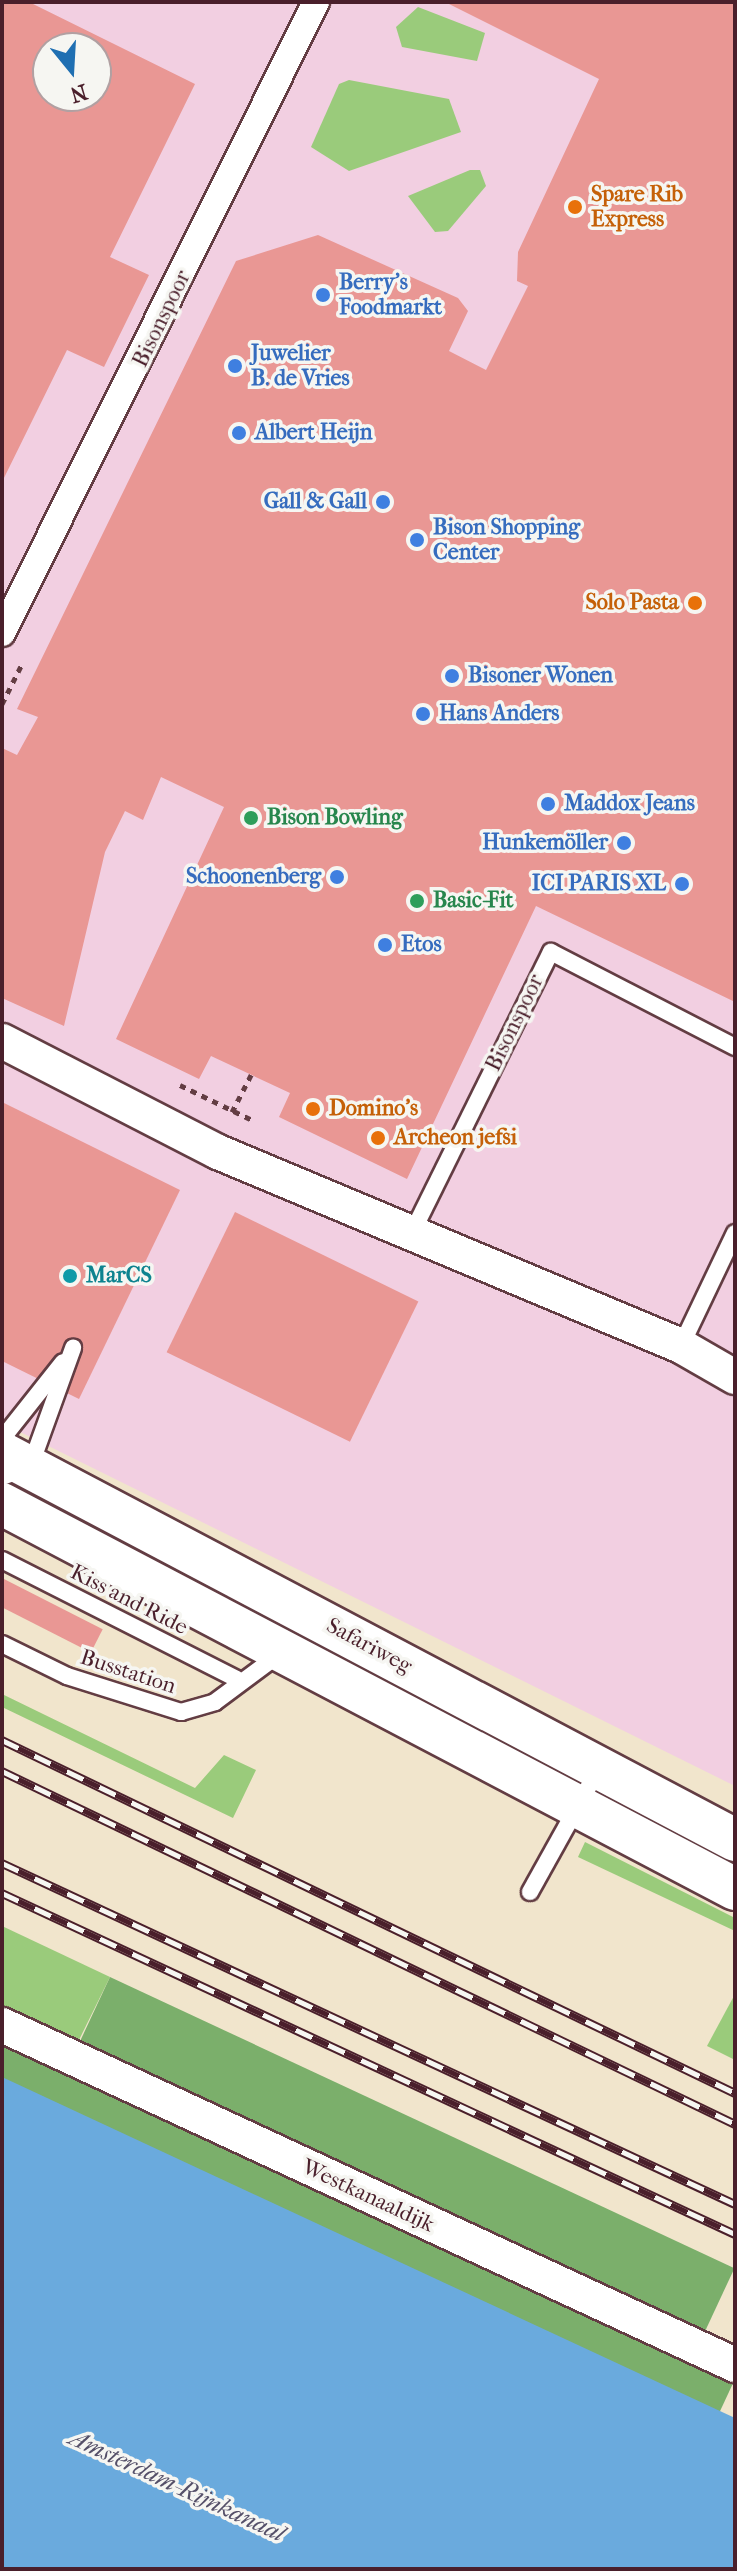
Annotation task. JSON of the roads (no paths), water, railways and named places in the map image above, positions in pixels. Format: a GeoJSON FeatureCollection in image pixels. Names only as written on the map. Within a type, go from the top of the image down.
{"type":"FeatureCollection","features":[{"type":"Feature","properties":{"kind":"street","name":"Bisonspoor"},"geometry":{"type":"LineString","coordinates":[[2,633],[316,2]]}},
{"type":"Feature","properties":{"kind":"street"},"geometry":{"type":"LineString","coordinates":[[2,1041],[218,1152],[410,1237],[681,1346],[735,1377]]}},
{"type":"Feature","properties":{"kind":"street","name":"Safariweg"},"geometry":{"type":"LineString","coordinates":[[9,1459],[735,1840]]}},
{"type":"Feature","properties":{"kind":"street","name":"Safariweg"},"geometry":{"type":"LineString","coordinates":[[2,1504],[735,1889]]}},
{"type":"Feature","properties":{"kind":"street","name":"Westkanaaldijk"},"geometry":{"type":"LineString","coordinates":[[2,2025],[735,2365]]}},
{"type":"Feature","properties":{"kind":"lane","name":"Bisonspoor"},"geometry":{"type":"LineString","coordinates":[[410,1237],[551,952],[735,1047]]}},
{"type":"Feature","properties":{"kind":"lane"},"geometry":{"type":"LineString","coordinates":[[681,1346],[735,1233]]}},
{"type":"Feature","properties":{"kind":"lane"},"geometry":{"type":"LineString","coordinates":[[9,1459],[73,1348],[9,1459]]}},
{"type":"Feature","properties":{"kind":"lane","name":"Kiss and Ride"},"geometry":{"type":"LineString","coordinates":[[2,1560],[237,1679]]}},
{"type":"Feature","properties":{"kind":"lane","name":"Busstation"},"geometry":{"type":"LineString","coordinates":[[2,1644],[67,1676],[181,1712],[215,1702],[237,1679],[326,1623]]}},
{"type":"Feature","properties":{"kind":"lane"},"geometry":{"type":"LineString","coordinates":[[530,1892],[599,1768]]}},
{"type":"Feature","properties":{"kind":"water","name":"Amsterdam-Rijnkanaal"},"geometry":{"type":"Polygon","coordinates":[[[2,2077],[735,2418],[735,2569],[2,2569],[2,2077]]]}},
{"type":"Feature","properties":{"kind":"railway"},"geometry":{"type":"LineString","coordinates":[[2,1740],[735,2093]]}},
{"type":"Feature","properties":{"kind":"railway"},"geometry":{"type":"LineString","coordinates":[[2,1771],[735,2124]]}},
{"type":"Feature","properties":{"kind":"railway"},"geometry":{"type":"LineString","coordinates":[[2,1863],[735,2204]]}},
{"type":"Feature","properties":{"kind":"railway"},"geometry":{"type":"LineString","coordinates":[[2,1893],[735,2234]]}},
{"type":"Feature","properties":{"kind":"place","name":"Spare Rib Express"},"geometry":{"type":"Point","coordinates":[575,207]}},
{"type":"Feature","properties":{"kind":"place","name":"Berry's Foodmarkt"},"geometry":{"type":"Point","coordinates":[323,295]}},
{"type":"Feature","properties":{"kind":"place","name":"Juwelier B. de Vries"},"geometry":{"type":"Point","coordinates":[235,366]}},
{"type":"Feature","properties":{"kind":"place","name":"Albert Heijn"},"geometry":{"type":"Point","coordinates":[239,433]}},
{"type":"Feature","properties":{"kind":"place","name":"Gall & Gall"},"geometry":{"type":"Point","coordinates":[383,502]}},
{"type":"Feature","properties":{"kind":"place","name":"Bison Shopping Center"},"geometry":{"type":"Point","coordinates":[417,540]}},
{"type":"Feature","properties":{"kind":"place","name":"Solo Pasta"},"geometry":{"type":"Point","coordinates":[695,603]}},
{"type":"Feature","properties":{"kind":"place","name":"Bisoner Wonen"},"geometry":{"type":"Point","coordinates":[452,676]}},
{"type":"Feature","properties":{"kind":"place","name":"Hans Anders"},"geometry":{"type":"Point","coordinates":[423,714]}},
{"type":"Feature","properties":{"kind":"place","name":"Maddox Jeans"},"geometry":{"type":"Point","coordinates":[548,804]}},
{"type":"Feature","properties":{"kind":"place","name":"Bison Bowling"},"geometry":{"type":"Point","coordinates":[251,818]}},
{"type":"Feature","properties":{"kind":"place","name":"Hunkemöller"},"geometry":{"type":"Point","coordinates":[624,843]}},
{"type":"Feature","properties":{"kind":"place","name":"Schoonenberg"},"geometry":{"type":"Point","coordinates":[337,877]}},
{"type":"Feature","properties":{"kind":"place","name":"ICI PARIS XL"},"geometry":{"type":"Point","coordinates":[682,884]}},
{"type":"Feature","properties":{"kind":"place","name":"Basic-Fit"},"geometry":{"type":"Point","coordinates":[417,901]}},
{"type":"Feature","properties":{"kind":"place","name":"Etos"},"geometry":{"type":"Point","coordinates":[385,945]}},
{"type":"Feature","properties":{"kind":"place","name":"Domino's"},"geometry":{"type":"Point","coordinates":[313,1109]}},
{"type":"Feature","properties":{"kind":"place","name":"Archeon jefsi"},"geometry":{"type":"Point","coordinates":[378,1138]}},
{"type":"Feature","properties":{"kind":"place","name":"MarCS"},"geometry":{"type":"Point","coordinates":[70,1276]}}]}
